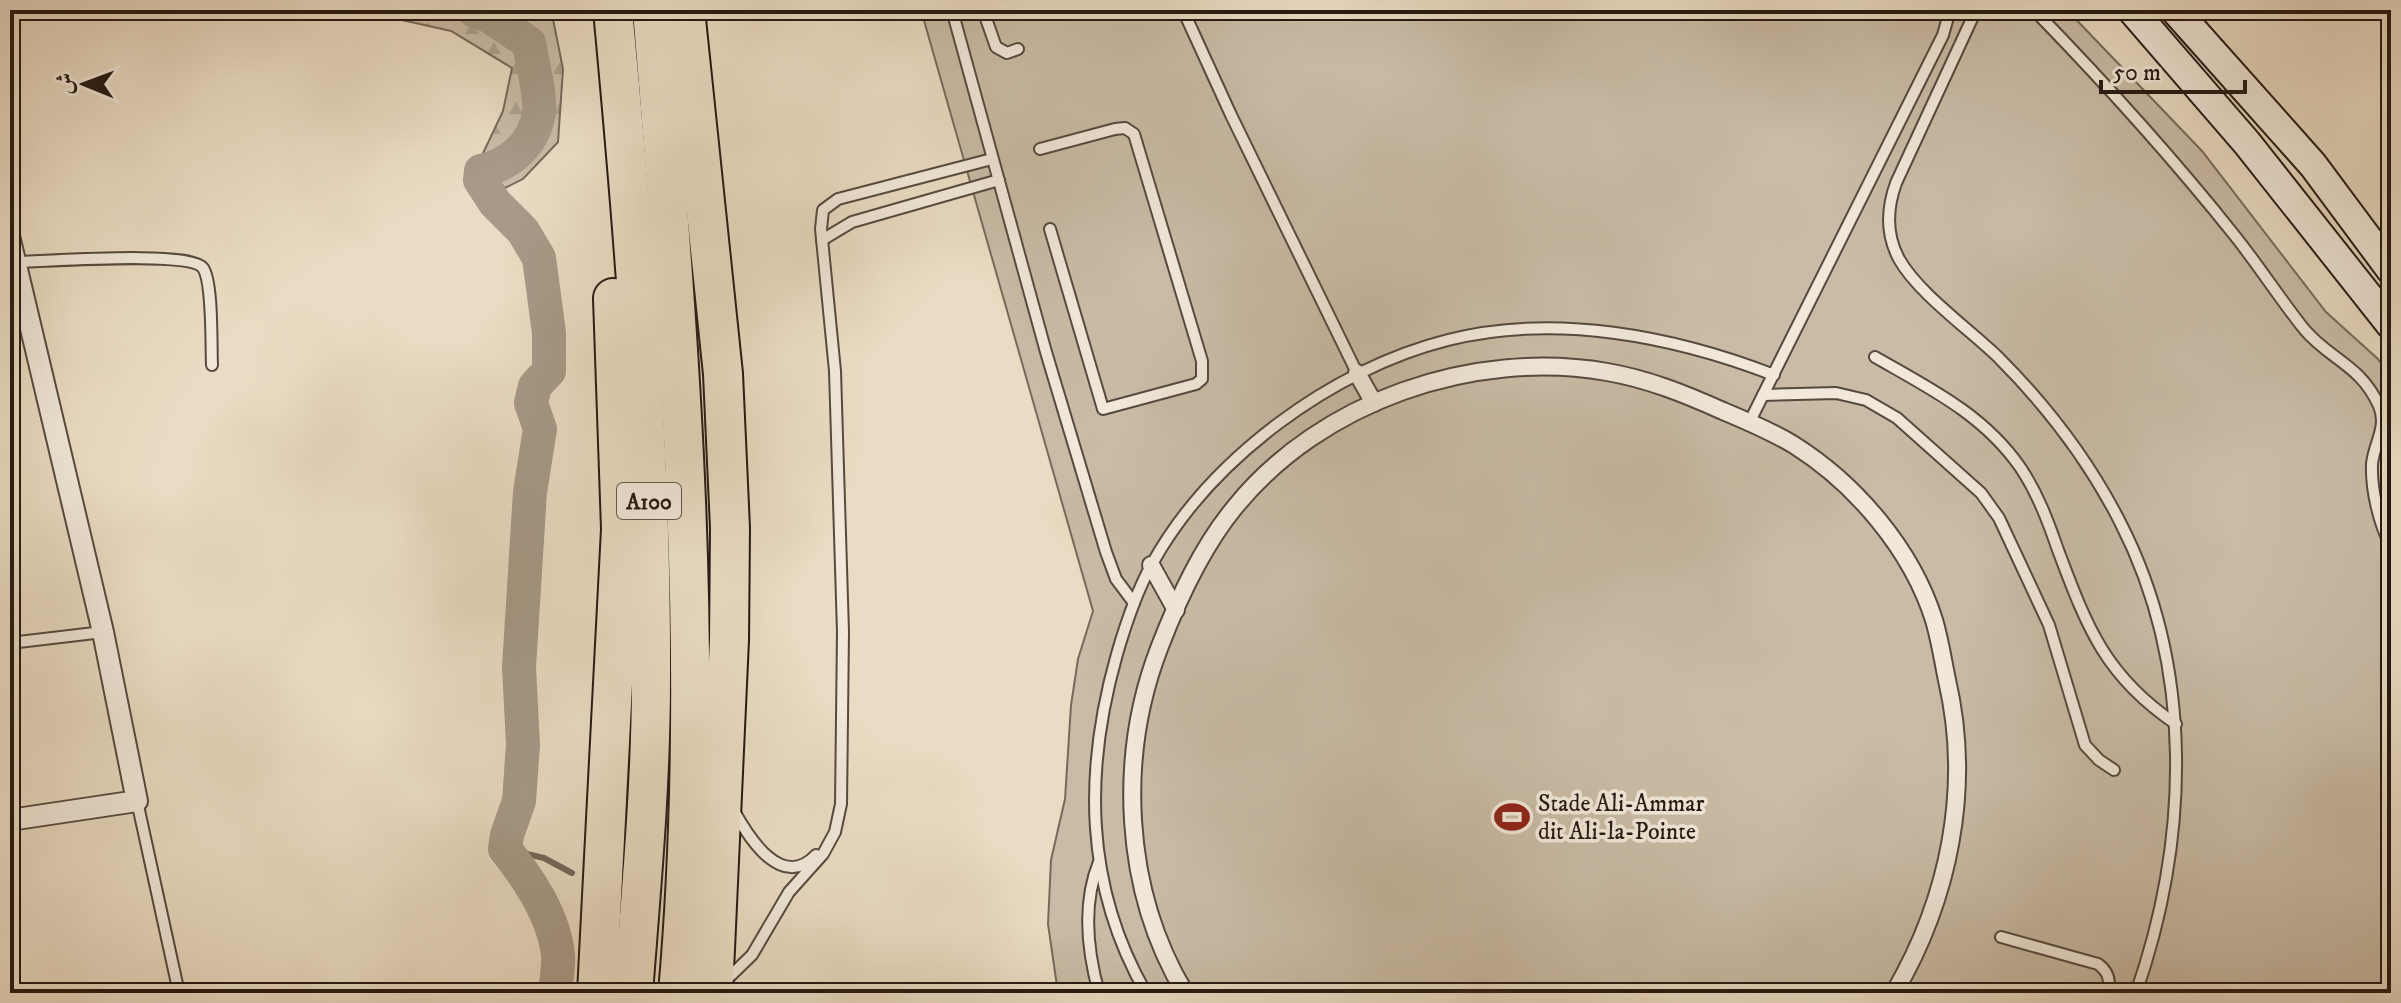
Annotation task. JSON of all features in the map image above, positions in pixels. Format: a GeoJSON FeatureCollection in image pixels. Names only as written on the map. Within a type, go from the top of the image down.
{"type":"FeatureCollection","features":[{"type":"Feature","properties":{"kind":"highway","name":"A100"},"geometry":{"type":"LineString","coordinates":[[652,10],[677,308],[688,547],[690,746],[704,992]]}},
{"type":"Feature","properties":{"kind":"highway"},"geometry":{"type":"LineString","coordinates":[[685,10],[723,374],[730,544],[722,789],[704,992]]}},
{"type":"Feature","properties":{"kind":"highway","name":"A100"},"geometry":{"type":"LineString","coordinates":[[613,11],[642,353],[650,518],[652,682],[647,804],[633,993]]}},
{"type":"Feature","properties":{"kind":"highway"},"geometry":{"type":"LineString","coordinates":[[597,993],[621,529],[613,272],[613,11]]}},
{"type":"Feature","properties":{"kind":"main road"},"geometry":{"type":"LineString","coordinates":[[2132,10],[2247,143],[2391,325]]}},
{"type":"Feature","properties":{"kind":"main road"},"geometry":{"type":"LineString","coordinates":[[2175,10],[2313,165],[2391,270]]}},
{"type":"Feature","properties":{"kind":"street"},"geometry":{"type":"LineString","coordinates":[[10,240],[103,632],[137,801],[10,820]]}},
{"type":"Feature","properties":{"kind":"street"},"geometry":{"type":"LineString","coordinates":[[1185,993],[1162,948],[1151,917],[1136,853],[1132,787],[1138,723],[1154,661],[1204,552],[1254,486],[1309,439],[1347,416],[1429,384],[1485,371],[1542,366],[1636,378],[1666,386],[1750,421],[1821,464],[1868,509],[1906,561],[1934,620],[1955,716],[1958,753],[1954,816],[1946,866],[1936,902],[1917,949],[1894,993]]}},
{"type":"Feature","properties":{"kind":"street"},"geometry":{"type":"LineString","coordinates":[[1357,373],[1374,403]]}},
{"type":"Feature","properties":{"kind":"street"},"geometry":{"type":"LineString","coordinates":[[1151,565],[1176,610]]}},
{"type":"Feature","properties":{"kind":"lane"},"geometry":{"type":"LineString","coordinates":[[952,10],[1046,352],[1106,552],[1116,579],[1134,603]]}},
{"type":"Feature","properties":{"kind":"lane"},"geometry":{"type":"LineString","coordinates":[[983,10],[996,47],[1007,53],[1018,49]]}},
{"type":"Feature","properties":{"kind":"lane"},"geometry":{"type":"LineString","coordinates":[[1183,10],[1357,373]]}},
{"type":"Feature","properties":{"kind":"lane"},"geometry":{"type":"LineString","coordinates":[[1750,421],[1943,35],[1950,10]]}},
{"type":"Feature","properties":{"kind":"lane"},"geometry":{"type":"LineString","coordinates":[[1976,10],[1896,183],[1889,209],[1890,234],[1904,267],[2023,383],[2073,446],[2120,522],[2147,586],[2166,654],[2176,724],[2177,772],[2173,832],[2160,910],[2136,993]]}},
{"type":"Feature","properties":{"kind":"lane"},"geometry":{"type":"LineString","coordinates":[[2034,10],[2181,171],[2236,237],[2311,337],[2332,355],[2353,367],[2366,384],[2382,415],[2382,433],[2373,457],[2372,476],[2384,531],[2391,546]]}},
{"type":"Feature","properties":{"kind":"lane"},"geometry":{"type":"LineString","coordinates":[[1040,149],[1115,129],[1125,128],[1134,134],[1202,361],[1202,379],[1187,387],[1103,409],[1050,229]]}},
{"type":"Feature","properties":{"kind":"lane"},"geometry":{"type":"LineString","coordinates":[[704,992],[734,975],[752,955],[779,907],[823,854],[835,832],[841,804],[843,632],[835,371],[820,220],[823,210],[838,199],[992,159]]}},
{"type":"Feature","properties":{"kind":"lane"},"geometry":{"type":"LineString","coordinates":[[822,240],[852,222],[999,180]]}},
{"type":"Feature","properties":{"kind":"lane"},"geometry":{"type":"LineString","coordinates":[[14,262],[161,258],[190,260],[199,264],[208,281],[212,365]]}},
{"type":"Feature","properties":{"kind":"lane"},"geometry":{"type":"LineString","coordinates":[[1146,993],[1126,951],[1099,862],[1094,817],[1099,726],[1106,691],[1134,603],[1151,565],[1180,521],[1224,471],[1287,418],[1357,373],[1395,356],[1451,339],[1512,329],[1589,331],[1681,346],[1774,375]]}},
{"type":"Feature","properties":{"kind":"lane"},"geometry":{"type":"LineString","coordinates":[[1875,357],[1962,407],[2008,451],[2042,507],[2095,640],[2128,686],[2176,724]]}},
{"type":"Feature","properties":{"kind":"lane"},"geometry":{"type":"LineString","coordinates":[[1763,395],[1836,393],[1866,400],[1897,418],[1981,493],[1999,518],[2049,625],[2085,745],[2114,770]]}},
{"type":"Feature","properties":{"kind":"lane"},"geometry":{"type":"LineString","coordinates":[[10,643],[103,632]]}},
{"type":"Feature","properties":{"kind":"lane"},"geometry":{"type":"LineString","coordinates":[[722,789],[746,833],[766,856],[780,866],[795,867],[813,859],[835,832]]}},
{"type":"Feature","properties":{"kind":"lane"},"geometry":{"type":"LineString","coordinates":[[137,801],[179,993]]}},
{"type":"Feature","properties":{"kind":"lane"},"geometry":{"type":"LineString","coordinates":[[1099,862],[1089,893],[1087,915],[1090,954],[1099,993]]}},
{"type":"Feature","properties":{"kind":"lane"},"geometry":{"type":"LineString","coordinates":[[2001,937],[2098,964],[2109,979],[2107,993]]}},
{"type":"Feature","properties":{"kind":"green space"},"geometry":{"type":"Polygon","coordinates":[[[357,10],[535,10],[553,19],[563,69],[558,142],[523,179],[505,188],[477,166],[503,111],[512,68],[451,31],[357,10]]]}},
{"type":"Feature","properties":{"kind":"green space"},"geometry":{"type":"Polygon","coordinates":[[[921,10],[2067,10],[2202,151],[2326,312],[2378,359],[2391,377],[2391,993],[1058,993],[1048,924],[1051,860],[1065,799],[1071,705],[1078,659],[1093,611],[921,10]]]}},
{"type":"Feature","properties":{"kind":"waterway"},"geometry":{"type":"LineString","coordinates":[[473,10],[489,16],[529,43],[539,97],[537,123],[527,143],[502,164],[481,171],[480,180],[495,203],[523,231],[539,258],[549,333],[549,371],[535,386],[531,403],[540,429],[530,492],[519,667],[523,745],[519,801],[505,849],[531,885],[546,912],[556,940],[558,969],[555,993]]}},
{"type":"Feature","properties":{"kind":"waterway"},"geometry":{"type":"LineString","coordinates":[[505,849],[544,858],[572,873]]}},
{"type":"Feature","properties":{"kind":"place","name":"Stade Ali-Ammar dit Ali-la-Pointe"},"geometry":{"type":"Point","coordinates":[1512,817]}}]}
